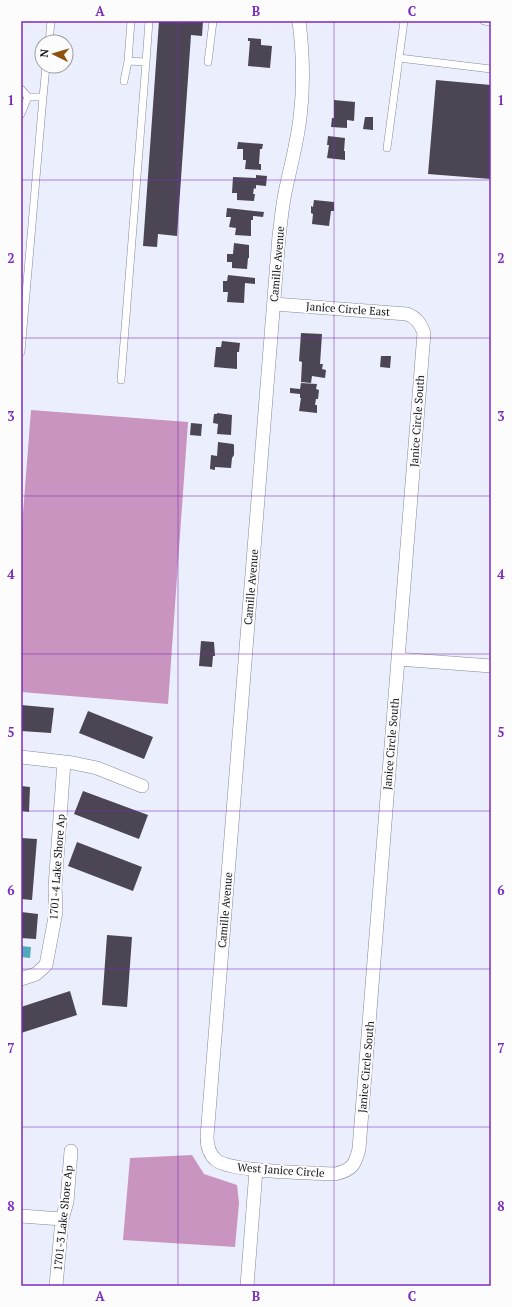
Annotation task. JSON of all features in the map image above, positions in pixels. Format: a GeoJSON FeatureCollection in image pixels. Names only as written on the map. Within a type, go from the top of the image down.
{"type":"FeatureCollection","features":[{"type":"Feature","properties":{"kind":"street","name":"Camille Avenue"},"geometry":{"type":"LineString","coordinates":[[211,1154],[207,1137],[279,236],[284,194],[300,117],[303,72],[299,21]]}},
{"type":"Feature","properties":{"kind":"street","name":"Janice Circle East"},"geometry":{"type":"LineString","coordinates":[[274,304],[407,314],[414,317],[419,322]]}},
{"type":"Feature","properties":{"kind":"street","name":"Janice Circle South"},"geometry":{"type":"LineString","coordinates":[[353,1165],[357,1158],[359,1149],[424,333],[419,322]]}},
{"type":"Feature","properties":{"kind":"street"},"geometry":{"type":"LineString","coordinates":[[398,659],[491,666]]}},
{"type":"Feature","properties":{"kind":"street"},"geometry":{"type":"LineString","coordinates":[[21,757],[64,762],[97,768],[142,786]]}},
{"type":"Feature","properties":{"kind":"street","name":"1701-4 Lake Shore Ap"},"geometry":{"type":"LineString","coordinates":[[21,979],[36,974],[46,965],[56,912],[55,887],[64,762]]}},
{"type":"Feature","properties":{"kind":"street","name":"1701-3 Lake Shore Ap"},"geometry":{"type":"LineString","coordinates":[[56,1286],[62,1219],[67,1202],[71,1151]]}},
{"type":"Feature","properties":{"kind":"street","name":"West Janice Circle"},"geometry":{"type":"LineString","coordinates":[[211,1154],[216,1160],[224,1165],[256,1170],[335,1174],[346,1172],[353,1165]]}},
{"type":"Feature","properties":{"kind":"street"},"geometry":{"type":"LineString","coordinates":[[247,1286],[256,1170]]}},
{"type":"Feature","properties":{"kind":"street"},"geometry":{"type":"LineString","coordinates":[[21,1216],[62,1219]]}},
{"type":"Feature","properties":{"kind":"lane"},"geometry":{"type":"LineString","coordinates":[[50,34],[51,21]]}},
{"type":"Feature","properties":{"kind":"lane"},"geometry":{"type":"LineString","coordinates":[[124,81],[128,61],[131,21]]}},
{"type":"Feature","properties":{"kind":"lane"},"geometry":{"type":"LineString","coordinates":[[121,380],[149,21]]}},
{"type":"Feature","properties":{"kind":"lane"},"geometry":{"type":"LineString","coordinates":[[208,62],[213,21]]}},
{"type":"Feature","properties":{"kind":"lane"},"geometry":{"type":"LineString","coordinates":[[387,148],[404,21]]}},
{"type":"Feature","properties":{"kind":"lane"},"geometry":{"type":"LineString","coordinates":[[484,21],[491,22]]}},
{"type":"Feature","properties":{"kind":"lane"},"geometry":{"type":"LineString","coordinates":[[400,58],[491,69]]}},
{"type":"Feature","properties":{"kind":"lane"},"geometry":{"type":"LineString","coordinates":[[128,61],[146,62]]}},
{"type":"Feature","properties":{"kind":"lane"},"geometry":{"type":"LineString","coordinates":[[21,352],[45,74]]}},
{"type":"Feature","properties":{"kind":"lane"},"geometry":{"type":"LineString","coordinates":[[21,90],[28,97],[43,97]]}},
{"type":"Feature","properties":{"kind":"lane"},"geometry":{"type":"LineString","coordinates":[[21,114],[28,97]]}},
{"type":"Feature","properties":{"kind":"shaded area"},"geometry":{"type":"Polygon","coordinates":[[[31,410],[188,422],[168,704],[21,692],[21,539],[31,410]]]}},
{"type":"Feature","properties":{"kind":"shaded area"},"geometry":{"type":"Polygon","coordinates":[[[192,1155],[204,1174],[237,1185],[239,1203],[235,1247],[123,1240],[130,1158],[192,1155]]]}},
{"type":"Feature","properties":{"kind":"water"},"geometry":{"type":"Polygon","coordinates":[[[21,946],[31,947],[30,958],[21,957],[21,946]]]}},
{"type":"Feature","properties":{"kind":"building"},"geometry":{"type":"Polygon","coordinates":[[[159,21],[203,21],[202,36],[191,35],[177,236],[158,234],[157,247],[143,246],[159,21]]]}},
{"type":"Feature","properties":{"kind":"building"},"geometry":{"type":"Polygon","coordinates":[[[248,38],[261,39],[261,45],[272,46],[270,68],[248,66],[250,41],[248,41],[248,38]]]}},
{"type":"Feature","properties":{"kind":"building"},"geometry":{"type":"Polygon","coordinates":[[[436,80],[491,85],[491,179],[428,174],[436,80]]]}},
{"type":"Feature","properties":{"kind":"building"},"geometry":{"type":"Polygon","coordinates":[[[334,100],[355,102],[354,121],[347,120],[347,128],[331,127],[332,118],[334,118],[334,100]]]}},
{"type":"Feature","properties":{"kind":"building"},"geometry":{"type":"Polygon","coordinates":[[[365,117],[373,117],[373,130],[363,129],[365,117]]]}},
{"type":"Feature","properties":{"kind":"building"},"geometry":{"type":"Polygon","coordinates":[[[328,136],[345,138],[345,160],[327,158],[329,145],[327,145],[328,136]]]}},
{"type":"Feature","properties":{"kind":"building"},"geometry":{"type":"Polygon","coordinates":[[[238,142],[263,144],[262,149],[260,149],[259,164],[261,164],[261,170],[245,169],[246,160],[243,160],[243,149],[237,149],[238,142]]]}},
{"type":"Feature","properties":{"kind":"building"},"geometry":{"type":"Polygon","coordinates":[[[256,175],[267,176],[266,186],[256,185],[256,189],[254,188],[253,194],[255,194],[254,201],[237,200],[237,193],[232,193],[233,177],[256,178],[256,175]]]}},
{"type":"Feature","properties":{"kind":"building"},"geometry":{"type":"Polygon","coordinates":[[[314,200],[334,202],[334,211],[331,211],[329,226],[312,224],[313,214],[311,213],[311,206],[313,207],[314,200]]]}},
{"type":"Feature","properties":{"kind":"building"},"geometry":{"type":"Polygon","coordinates":[[[227,208],[264,212],[263,217],[253,216],[253,220],[251,220],[251,236],[235,235],[236,228],[229,227],[231,217],[226,217],[227,208]]]}},
{"type":"Feature","properties":{"kind":"building"},"geometry":{"type":"Polygon","coordinates":[[[234,243],[249,245],[247,269],[232,268],[232,262],[227,262],[227,254],[233,254],[234,243]]]}},
{"type":"Feature","properties":{"kind":"building"},"geometry":{"type":"Polygon","coordinates":[[[228,275],[255,278],[255,284],[245,283],[244,303],[227,302],[228,292],[223,292],[223,281],[227,281],[228,275]]]}},
{"type":"Feature","properties":{"kind":"building"},"geometry":{"type":"Polygon","coordinates":[[[301,333],[322,334],[320,364],[323,364],[322,369],[326,370],[325,378],[312,376],[311,383],[301,382],[302,362],[299,361],[301,333]]]}},
{"type":"Feature","properties":{"kind":"building"},"geometry":{"type":"Polygon","coordinates":[[[222,341],[240,343],[239,352],[237,352],[237,369],[214,367],[216,347],[221,347],[222,341]]]}},
{"type":"Feature","properties":{"kind":"building"},"geometry":{"type":"Polygon","coordinates":[[[381,356],[391,356],[390,368],[380,367],[381,356]]]}},
{"type":"Feature","properties":{"kind":"building"},"geometry":{"type":"Polygon","coordinates":[[[301,383],[317,384],[316,389],[319,390],[318,399],[316,399],[315,405],[317,405],[317,413],[299,411],[301,398],[300,394],[290,393],[290,388],[300,389],[301,383]]]}},
{"type":"Feature","properties":{"kind":"building"},"geometry":{"type":"Polygon","coordinates":[[[214,414],[232,415],[231,435],[217,434],[218,424],[213,423],[214,414]]]}},
{"type":"Feature","properties":{"kind":"building"},"geometry":{"type":"Polygon","coordinates":[[[191,423],[202,424],[201,436],[190,435],[191,423]]]}},
{"type":"Feature","properties":{"kind":"building"},"geometry":{"type":"Polygon","coordinates":[[[218,442],[234,445],[234,455],[232,458],[231,468],[215,467],[215,470],[210,469],[211,455],[217,456],[218,442]]]}},
{"type":"Feature","properties":{"kind":"building"},"geometry":{"type":"Polygon","coordinates":[[[201,641],[214,642],[215,656],[213,656],[212,667],[199,666],[201,641]]]}},
{"type":"Feature","properties":{"kind":"building"},"geometry":{"type":"Polygon","coordinates":[[[21,705],[54,708],[51,733],[21,731],[21,705]]]}},
{"type":"Feature","properties":{"kind":"building"},"geometry":{"type":"Polygon","coordinates":[[[88,711],[153,737],[144,759],[79,733],[88,711]]]}},
{"type":"Feature","properties":{"kind":"building"},"geometry":{"type":"Polygon","coordinates":[[[21,786],[30,787],[29,812],[21,811],[21,786]]]}},
{"type":"Feature","properties":{"kind":"building"},"geometry":{"type":"Polygon","coordinates":[[[83,791],[148,815],[139,839],[74,814],[83,791]]]}},
{"type":"Feature","properties":{"kind":"building"},"geometry":{"type":"Polygon","coordinates":[[[21,838],[37,839],[32,900],[21,899],[21,838]]]}},
{"type":"Feature","properties":{"kind":"building"},"geometry":{"type":"Polygon","coordinates":[[[77,842],[142,867],[133,891],[68,866],[77,842]]]}},
{"type":"Feature","properties":{"kind":"building"},"geometry":{"type":"Polygon","coordinates":[[[21,912],[38,914],[36,939],[21,938],[21,912]]]}},
{"type":"Feature","properties":{"kind":"building"},"geometry":{"type":"Polygon","coordinates":[[[107,935],[132,937],[127,1007],[102,1005],[107,935]]]}},
{"type":"Feature","properties":{"kind":"building"},"geometry":{"type":"Polygon","coordinates":[[[70,991],[77,1015],[21,1033],[21,1007],[70,991]]]}}]}
